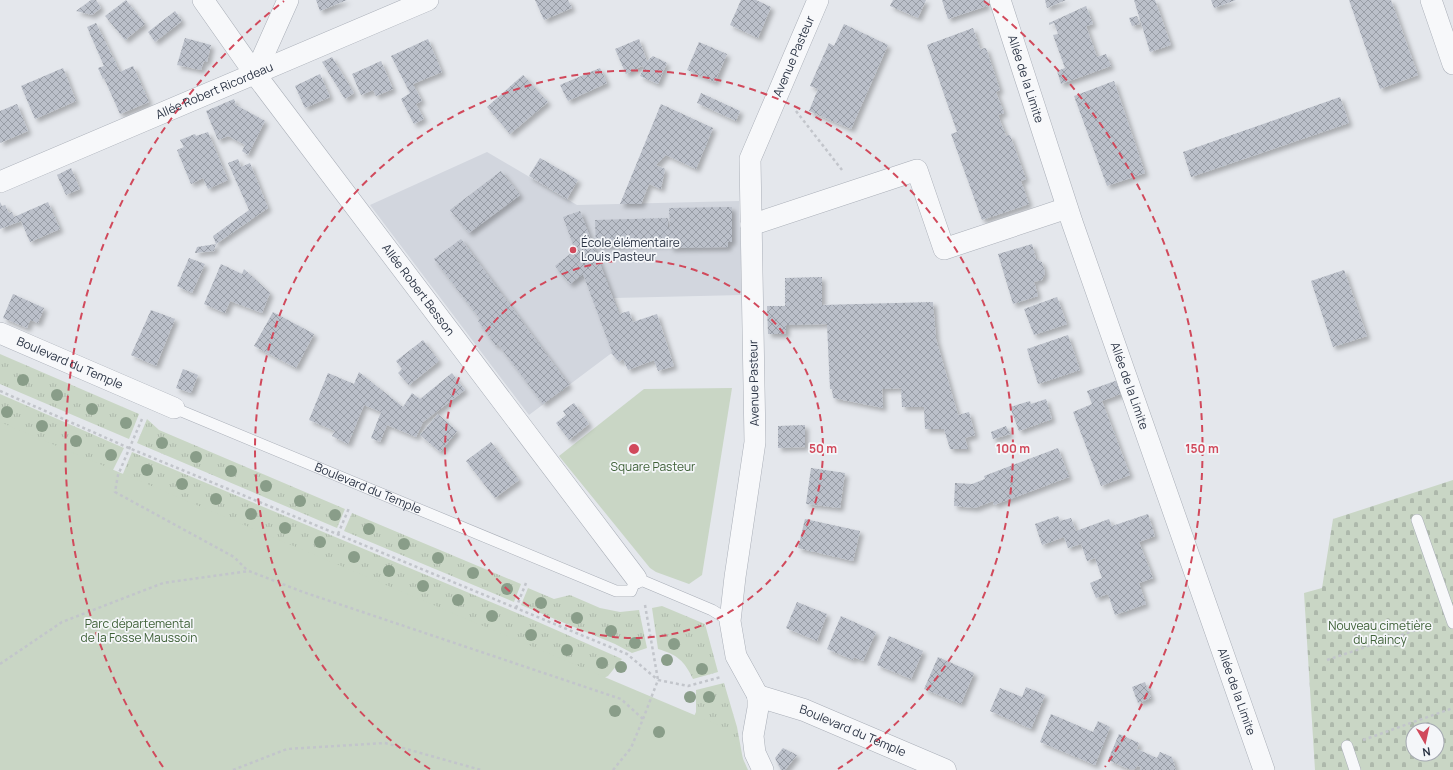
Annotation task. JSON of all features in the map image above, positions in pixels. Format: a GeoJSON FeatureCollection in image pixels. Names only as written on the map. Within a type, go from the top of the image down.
{"type":"FeatureCollection","features":[{"type":"Feature","properties":{"kind":"street","name":"Allée Robert Besson"},"geometry":{"type":"LineString","coordinates":[[203,0],[255,74],[636,578]]}},
{"type":"Feature","properties":{"kind":"street"},"geometry":{"type":"LineString","coordinates":[[255,74],[288,0]]}},
{"type":"Feature","properties":{"kind":"street","name":"Allée Robert Ricordeau"},"geometry":{"type":"LineString","coordinates":[[0,182],[428,0]]}},
{"type":"Feature","properties":{"kind":"street","name":"Avenue Pasteur"},"geometry":{"type":"LineString","coordinates":[[758,696],[736,656],[730,621],[755,442],[750,159],[818,0]]}},
{"type":"Feature","properties":{"kind":"street","name":"Allée de la Limite"},"geometry":{"type":"LineString","coordinates":[[1000,0],[1067,208],[1264,770]]}},
{"type":"Feature","properties":{"kind":"street"},"geometry":{"type":"LineString","coordinates":[[1432,0],[1453,64]]}},
{"type":"Feature","properties":{"kind":"street"},"geometry":{"type":"LineString","coordinates":[[751,225],[918,170],[944,249],[1067,208]]}},
{"type":"Feature","properties":{"kind":"street","name":"Boulevard du Temple"},"geometry":{"type":"LineString","coordinates":[[0,333],[174,408]]}},
{"type":"Feature","properties":{"kind":"street"},"geometry":{"type":"LineString","coordinates":[[758,696],[758,708],[753,736],[755,753],[763,770]]}},
{"type":"Feature","properties":{"kind":"street","name":"Boulevard du Temple"},"geometry":{"type":"LineString","coordinates":[[758,696],[804,710],[945,770]]}},
{"type":"Feature","properties":{"kind":"lane","name":"Boulevard du Temple"},"geometry":{"type":"LineString","coordinates":[[174,408],[616,591],[631,591],[636,578]]}},
{"type":"Feature","properties":{"kind":"lane"},"geometry":{"type":"LineString","coordinates":[[1417,520],[1452,620]]}},
{"type":"Feature","properties":{"kind":"lane"},"geometry":{"type":"LineString","coordinates":[[636,578],[712,610],[730,621]]}},
{"type":"Feature","properties":{"kind":"lane"},"geometry":{"type":"LineString","coordinates":[[1347,746],[1355,770]]}},
{"type":"Feature","properties":{"kind":"path"},"geometry":{"type":"LineString","coordinates":[[779,89],[857,190]]}},
{"type":"Feature","properties":{"kind":"path"},"geometry":{"type":"LineString","coordinates":[[0,391],[129,448],[627,654],[658,680],[688,686],[724,676]]}},
{"type":"Feature","properties":{"kind":"path"},"geometry":{"type":"LineString","coordinates":[[151,398],[118,475],[115,492],[234,557],[249,571],[303,592],[621,699],[643,719]]}},
{"type":"Feature","properties":{"kind":"path"},"geometry":{"type":"LineString","coordinates":[[338,534],[349,508]]}},
{"type":"Feature","properties":{"kind":"path"},"geometry":{"type":"LineString","coordinates":[[0,664],[62,622],[163,583],[249,571]]}},
{"type":"Feature","properties":{"kind":"path"},"geometry":{"type":"LineString","coordinates":[[516,608],[526,583]]}},
{"type":"Feature","properties":{"kind":"path"},"geometry":{"type":"LineString","coordinates":[[613,770],[631,748],[658,680],[645,606]]}},
{"type":"Feature","properties":{"kind":"path"},"geometry":{"type":"LineString","coordinates":[[1327,660],[1452,620]]}},
{"type":"Feature","properties":{"kind":"path"},"geometry":{"type":"LineString","coordinates":[[1347,746],[1453,708]]}},
{"type":"Feature","properties":{"kind":"path"},"geometry":{"type":"LineString","coordinates":[[233,770],[287,749],[385,743],[481,770]]}},
{"type":"Feature","properties":{"kind":"shaded area","name":"École élémentaire Louis Pasteur"},"geometry":{"type":"Polygon","coordinates":[[[487,152],[577,205],[739,201],[742,295],[614,298],[629,340],[529,415],[370,205],[487,152]]]}},
{"type":"Feature","properties":{"kind":"green space"},"geometry":{"type":"Polygon","coordinates":[[[0,354],[139,414],[129,439],[0,384],[0,354]]]}},
{"type":"Feature","properties":{"kind":"green space","name":"Square Pasteur"},"geometry":{"type":"Polygon","coordinates":[[[732,388],[702,575],[689,584],[656,572],[650,568],[559,456],[644,389],[732,388]]]}},
{"type":"Feature","properties":{"kind":"green space"},"geometry":{"type":"Polygon","coordinates":[[[0,394],[124,448],[107,482],[0,534],[0,394]]]}},
{"type":"Feature","properties":{"kind":"green space"},"geometry":{"type":"Polygon","coordinates":[[[147,419],[159,430],[345,509],[337,528],[137,443],[147,419]]]}},
{"type":"Feature","properties":{"kind":"green space","name":"Parc départemental de la Fosse Maussoin"},"geometry":{"type":"Polygon","coordinates":[[[0,422],[730,730],[748,770],[0,770],[0,422]]]}},
{"type":"Feature","properties":{"kind":"green space"},"geometry":{"type":"Polygon","coordinates":[[[132,452],[529,618],[622,659],[608,676],[604,678],[120,481],[132,452]]]}},
{"type":"Feature","properties":{"kind":"green space","name":"Nouveau cimetière du Raincy"},"geometry":{"type":"Polygon","coordinates":[[[1453,480],[1453,770],[1315,770],[1304,593],[1322,588],[1333,519],[1453,480]]]}},
{"type":"Feature","properties":{"kind":"green space"},"geometry":{"type":"Polygon","coordinates":[[[352,513],[521,584],[514,602],[344,531],[352,513]]]}},
{"type":"Feature","properties":{"kind":"green space"},"geometry":{"type":"Polygon","coordinates":[[[528,588],[554,599],[570,595],[600,608],[620,612],[639,610],[647,648],[632,653],[615,644],[521,605],[528,588]]]}},
{"type":"Feature","properties":{"kind":"green space"},"geometry":{"type":"Polygon","coordinates":[[[662,606],[705,624],[718,672],[693,679],[679,659],[658,649],[652,608],[662,606]]]}},
{"type":"Feature","properties":{"kind":"green space"},"geometry":{"type":"Polygon","coordinates":[[[724,683],[737,727],[744,765],[623,770],[688,729],[696,712],[696,690],[724,683]]]}},
{"type":"Feature","properties":{"kind":"building"},"geometry":{"type":"Polygon","coordinates":[[[91,0],[96,0],[101,8],[92,15],[76,11],[91,0]]]}},
{"type":"Feature","properties":{"kind":"building"},"geometry":{"type":"Polygon","coordinates":[[[126,0],[145,24],[125,40],[105,16],[126,0]]]}},
{"type":"Feature","properties":{"kind":"building"},"geometry":{"type":"Polygon","coordinates":[[[316,0],[347,0],[320,11],[316,0]]]}},
{"type":"Feature","properties":{"kind":"building"},"geometry":{"type":"Polygon","coordinates":[[[535,0],[568,0],[572,8],[544,20],[535,0]]]}},
{"type":"Feature","properties":{"kind":"building"},"geometry":{"type":"Polygon","coordinates":[[[741,0],[756,0],[771,7],[758,38],[730,25],[741,0]]]}},
{"type":"Feature","properties":{"kind":"building"},"geometry":{"type":"Polygon","coordinates":[[[893,0],[926,0],[918,18],[890,6],[893,0]]]}},
{"type":"Feature","properties":{"kind":"building"},"geometry":{"type":"Polygon","coordinates":[[[942,0],[985,0],[987,6],[948,19],[942,0]]]}},
{"type":"Feature","properties":{"kind":"building"},"geometry":{"type":"Polygon","coordinates":[[[1045,0],[1066,0],[1047,8],[1045,0]]]}},
{"type":"Feature","properties":{"kind":"building"},"geometry":{"type":"Polygon","coordinates":[[[1134,0],[1155,0],[1171,45],[1150,52],[1134,0]]]}},
{"type":"Feature","properties":{"kind":"building"},"geometry":{"type":"Polygon","coordinates":[[[1211,0],[1236,0],[1214,8],[1211,0]]]}},
{"type":"Feature","properties":{"kind":"building"},"geometry":{"type":"Polygon","coordinates":[[[1349,0],[1391,0],[1418,75],[1380,89],[1349,0]]]}},
{"type":"Feature","properties":{"kind":"building"},"geometry":{"type":"Polygon","coordinates":[[[1086,6],[1093,24],[1086,26],[1097,57],[1106,54],[1111,66],[1061,84],[1057,71],[1065,68],[1053,35],[1058,34],[1054,23],[1049,25],[1049,23],[1086,6]]]}},
{"type":"Feature","properties":{"kind":"building"},"geometry":{"type":"Polygon","coordinates":[[[175,11],[182,21],[155,42],[148,32],[175,11]]]}},
{"type":"Feature","properties":{"kind":"building"},"geometry":{"type":"Polygon","coordinates":[[[1137,16],[1140,24],[1132,26],[1129,18],[1137,16]]]}},
{"type":"Feature","properties":{"kind":"building"},"geometry":{"type":"Polygon","coordinates":[[[96,23],[120,72],[133,66],[149,102],[120,114],[98,68],[104,66],[87,27],[96,23]]]}},
{"type":"Feature","properties":{"kind":"building"},"geometry":{"type":"Polygon","coordinates":[[[844,24],[888,45],[851,129],[809,111],[818,89],[810,86],[829,43],[834,46],[844,24]]]}},
{"type":"Feature","properties":{"kind":"building"},"geometry":{"type":"Polygon","coordinates":[[[973,28],[980,49],[986,48],[1000,90],[996,92],[1004,113],[998,115],[1006,136],[1010,135],[1026,179],[1021,181],[1029,204],[982,220],[951,134],[957,132],[927,45],[973,28]]]}},
{"type":"Feature","properties":{"kind":"building"},"geometry":{"type":"Polygon","coordinates":[[[185,38],[211,45],[207,62],[204,61],[201,70],[177,65],[185,38]]]}},
{"type":"Feature","properties":{"kind":"building"},"geometry":{"type":"Polygon","coordinates":[[[428,39],[442,72],[413,84],[422,101],[416,104],[424,119],[414,124],[401,99],[410,93],[391,56],[428,39]]]}},
{"type":"Feature","properties":{"kind":"building"},"geometry":{"type":"Polygon","coordinates":[[[639,39],[647,61],[653,56],[667,63],[658,84],[640,76],[644,67],[642,66],[626,74],[615,49],[639,39]]]}},
{"type":"Feature","properties":{"kind":"building"},"geometry":{"type":"Polygon","coordinates":[[[699,42],[727,54],[715,82],[687,70],[699,42]]]}},
{"type":"Feature","properties":{"kind":"building"},"geometry":{"type":"Polygon","coordinates":[[[332,57],[354,93],[345,99],[322,62],[332,57]]]}},
{"type":"Feature","properties":{"kind":"building"},"geometry":{"type":"Polygon","coordinates":[[[381,61],[393,89],[376,96],[373,90],[361,95],[352,74],[381,61]]]}},
{"type":"Feature","properties":{"kind":"building"},"geometry":{"type":"Polygon","coordinates":[[[63,68],[76,101],[35,119],[21,86],[63,68]]]}},
{"type":"Feature","properties":{"kind":"building"},"geometry":{"type":"Polygon","coordinates":[[[600,68],[607,83],[568,101],[560,85],[600,68]]]}},
{"type":"Feature","properties":{"kind":"building"},"geometry":{"type":"Polygon","coordinates":[[[320,74],[330,97],[305,108],[295,86],[320,74]]]}},
{"type":"Feature","properties":{"kind":"building"},"geometry":{"type":"Polygon","coordinates":[[[523,75],[548,102],[510,134],[487,107],[523,75]]]}},
{"type":"Feature","properties":{"kind":"building"},"geometry":{"type":"Polygon","coordinates":[[[1114,81],[1145,173],[1107,186],[1074,96],[1114,81]]]}},
{"type":"Feature","properties":{"kind":"building"},"geometry":{"type":"Polygon","coordinates":[[[701,93],[740,111],[736,121],[697,103],[701,93]]]}},
{"type":"Feature","properties":{"kind":"building"},"geometry":{"type":"Polygon","coordinates":[[[1340,97],[1349,123],[1191,177],[1183,152],[1340,97]]]}},
{"type":"Feature","properties":{"kind":"building"},"geometry":{"type":"Polygon","coordinates":[[[234,99],[236,105],[265,121],[248,155],[242,151],[245,145],[228,136],[218,140],[206,111],[234,99]]]}},
{"type":"Feature","properties":{"kind":"building"},"geometry":{"type":"Polygon","coordinates":[[[17,104],[28,131],[0,143],[0,111],[17,104]]]}},
{"type":"Feature","properties":{"kind":"building"},"geometry":{"type":"Polygon","coordinates":[[[661,104],[713,128],[696,169],[666,155],[656,165],[665,169],[661,189],[649,184],[641,204],[620,204],[661,104]]]}},
{"type":"Feature","properties":{"kind":"building"},"geometry":{"type":"Polygon","coordinates":[[[208,132],[228,180],[208,189],[203,178],[191,184],[177,150],[184,147],[180,140],[195,134],[196,136],[208,132]]]}},
{"type":"Feature","properties":{"kind":"building"},"geometry":{"type":"Polygon","coordinates":[[[540,158],[578,180],[567,199],[529,176],[540,158]]]}},
{"type":"Feature","properties":{"kind":"building"},"geometry":{"type":"Polygon","coordinates":[[[238,159],[241,167],[250,163],[268,208],[216,244],[213,236],[249,210],[228,163],[238,159]]]}},
{"type":"Feature","properties":{"kind":"building"},"geometry":{"type":"Polygon","coordinates":[[[71,168],[80,189],[66,195],[57,175],[71,168]]]}},
{"type":"Feature","properties":{"kind":"building"},"geometry":{"type":"Polygon","coordinates":[[[501,171],[520,195],[469,233],[450,210],[501,171]]]}},
{"type":"Feature","properties":{"kind":"building"},"geometry":{"type":"Polygon","coordinates":[[[0,202],[2,206],[5,205],[9,213],[12,212],[14,217],[48,202],[60,229],[30,242],[21,221],[0,229],[0,202]]]}},
{"type":"Feature","properties":{"kind":"building"},"geometry":{"type":"Polygon","coordinates":[[[732,207],[732,242],[728,242],[728,247],[670,248],[670,242],[668,244],[596,246],[595,220],[668,218],[668,227],[670,227],[669,208],[732,207]]]}},
{"type":"Feature","properties":{"kind":"building"},"geometry":{"type":"Polygon","coordinates":[[[580,211],[619,314],[629,311],[633,322],[657,314],[674,366],[658,371],[654,360],[628,370],[623,359],[619,362],[611,353],[612,352],[583,274],[570,284],[555,266],[575,250],[563,217],[580,211]]]}},
{"type":"Feature","properties":{"kind":"building"},"geometry":{"type":"Polygon","coordinates":[[[461,239],[569,385],[543,404],[498,344],[496,346],[478,321],[480,319],[434,259],[461,239]]]}},
{"type":"Feature","properties":{"kind":"building"},"geometry":{"type":"Polygon","coordinates":[[[216,244],[214,251],[195,253],[197,247],[216,244]]]}},
{"type":"Feature","properties":{"kind":"building"},"geometry":{"type":"Polygon","coordinates":[[[1032,244],[1036,259],[1042,262],[1045,273],[1042,280],[1034,282],[1038,296],[1013,304],[998,254],[1032,244]]]}},
{"type":"Feature","properties":{"kind":"building"},"geometry":{"type":"Polygon","coordinates":[[[189,258],[205,264],[192,293],[177,286],[189,258]]]}},
{"type":"Feature","properties":{"kind":"building"},"geometry":{"type":"Polygon","coordinates":[[[221,264],[242,274],[244,269],[270,293],[262,313],[230,301],[225,313],[204,304],[221,264]]]}},
{"type":"Feature","properties":{"kind":"building"},"geometry":{"type":"Polygon","coordinates":[[[1344,270],[1367,336],[1333,347],[1311,281],[1344,270]]]}},
{"type":"Feature","properties":{"kind":"building"},"geometry":{"type":"Polygon","coordinates":[[[822,277],[822,305],[933,302],[936,339],[958,415],[969,412],[975,435],[965,438],[968,449],[950,449],[944,429],[925,429],[924,407],[902,407],[901,388],[882,389],[883,408],[833,398],[832,389],[830,389],[827,324],[786,325],[786,334],[768,334],[767,306],[785,306],[785,278],[822,277]]]}},
{"type":"Feature","properties":{"kind":"building"},"geometry":{"type":"Polygon","coordinates":[[[13,294],[44,308],[38,323],[30,320],[27,328],[3,318],[13,294]]]}},
{"type":"Feature","properties":{"kind":"building"},"geometry":{"type":"Polygon","coordinates":[[[1057,297],[1067,324],[1034,335],[1024,309],[1057,297]]]}},
{"type":"Feature","properties":{"kind":"building"},"geometry":{"type":"Polygon","coordinates":[[[151,310],[175,319],[156,366],[131,355],[151,310]]]}},
{"type":"Feature","properties":{"kind":"building"},"geometry":{"type":"Polygon","coordinates":[[[273,312],[314,334],[296,368],[254,346],[273,312]]]}},
{"type":"Feature","properties":{"kind":"building"},"geometry":{"type":"Polygon","coordinates":[[[1068,335],[1080,370],[1038,384],[1027,349],[1068,335]]]}},
{"type":"Feature","properties":{"kind":"building"},"geometry":{"type":"Polygon","coordinates":[[[423,340],[439,361],[409,385],[398,373],[402,369],[396,361],[423,340]]]}},
{"type":"Feature","properties":{"kind":"building"},"geometry":{"type":"Polygon","coordinates":[[[183,369],[198,375],[191,393],[176,388],[183,369]]]}},
{"type":"Feature","properties":{"kind":"building"},"geometry":{"type":"Polygon","coordinates":[[[359,372],[403,407],[412,393],[420,399],[452,373],[465,390],[423,422],[416,437],[387,425],[380,442],[371,438],[381,412],[364,405],[348,444],[332,436],[335,431],[309,420],[328,373],[354,384],[359,372]]]}},
{"type":"Feature","properties":{"kind":"building"},"geometry":{"type":"Polygon","coordinates":[[[1118,380],[1123,393],[1102,401],[1130,475],[1101,486],[1073,412],[1092,404],[1087,391],[1118,380]]]}},
{"type":"Feature","properties":{"kind":"building"},"geometry":{"type":"Polygon","coordinates":[[[1046,399],[1052,419],[1019,431],[1010,407],[1030,401],[1031,404],[1046,399]]]}},
{"type":"Feature","properties":{"kind":"building"},"geometry":{"type":"Polygon","coordinates":[[[574,403],[589,424],[569,440],[556,423],[566,415],[563,411],[574,403]]]}},
{"type":"Feature","properties":{"kind":"building"},"geometry":{"type":"Polygon","coordinates":[[[438,414],[457,431],[440,452],[420,435],[438,414]]]}},
{"type":"Feature","properties":{"kind":"building"},"geometry":{"type":"Polygon","coordinates":[[[805,425],[805,447],[778,448],[778,426],[805,425]]]}},
{"type":"Feature","properties":{"kind":"building"},"geometry":{"type":"Polygon","coordinates":[[[1006,426],[1010,434],[993,439],[991,432],[1006,426]]]}},
{"type":"Feature","properties":{"kind":"building"},"geometry":{"type":"Polygon","coordinates":[[[491,442],[519,480],[495,498],[466,461],[491,442]]]}},
{"type":"Feature","properties":{"kind":"building"},"geometry":{"type":"Polygon","coordinates":[[[1058,448],[1069,477],[994,505],[993,501],[975,508],[954,506],[955,483],[972,484],[985,479],[984,476],[1058,448]]]}},
{"type":"Feature","properties":{"kind":"building"},"geometry":{"type":"Polygon","coordinates":[[[811,468],[845,473],[840,508],[806,504],[811,468]]]}},
{"type":"Feature","properties":{"kind":"building"},"geometry":{"type":"Polygon","coordinates":[[[1148,514],[1155,536],[1139,542],[1153,578],[1139,583],[1146,604],[1115,615],[1108,594],[1096,598],[1090,583],[1102,578],[1095,558],[1087,561],[1081,544],[1068,548],[1064,537],[1042,545],[1035,524],[1058,516],[1060,521],[1071,518],[1076,531],[1109,519],[1112,526],[1148,514]]]}},
{"type":"Feature","properties":{"kind":"building"},"geometry":{"type":"Polygon","coordinates":[[[805,519],[860,531],[853,561],[798,548],[805,519]]]}},
{"type":"Feature","properties":{"kind":"building"},"geometry":{"type":"Polygon","coordinates":[[[797,602],[827,614],[817,641],[786,628],[797,602]]]}},
{"type":"Feature","properties":{"kind":"building"},"geometry":{"type":"Polygon","coordinates":[[[841,616],[876,632],[863,661],[854,657],[853,660],[827,649],[841,616]]]}},
{"type":"Feature","properties":{"kind":"building"},"geometry":{"type":"Polygon","coordinates":[[[889,636],[923,651],[911,679],[877,665],[889,636]]]}},
{"type":"Feature","properties":{"kind":"building"},"geometry":{"type":"Polygon","coordinates":[[[938,657],[974,673],[961,704],[924,689],[938,657]]]}},
{"type":"Feature","properties":{"kind":"building"},"geometry":{"type":"Polygon","coordinates":[[[1145,682],[1151,698],[1138,703],[1132,687],[1145,682]]]}},
{"type":"Feature","properties":{"kind":"building"},"geometry":{"type":"Polygon","coordinates":[[[1026,687],[1045,695],[1031,729],[990,711],[1000,688],[1022,697],[1026,687]]]}},
{"type":"Feature","properties":{"kind":"building"},"geometry":{"type":"Polygon","coordinates":[[[1051,714],[1093,732],[1098,721],[1110,727],[1095,765],[1040,742],[1051,714]]]}},
{"type":"Feature","properties":{"kind":"building"},"geometry":{"type":"Polygon","coordinates":[[[1119,734],[1139,743],[1137,749],[1157,758],[1160,752],[1172,757],[1176,770],[1140,770],[1141,767],[1137,766],[1135,769],[1131,770],[1108,760],[1119,734]]]}},
{"type":"Feature","properties":{"kind":"building"},"geometry":{"type":"Polygon","coordinates":[[[783,748],[797,755],[785,770],[781,770],[775,758],[783,748]]]}},
{"type":"Feature","properties":{"kind":"place","name":"École élémentaire Louis Pasteur"},"geometry":{"type":"Point","coordinates":[573,250]}}]}
